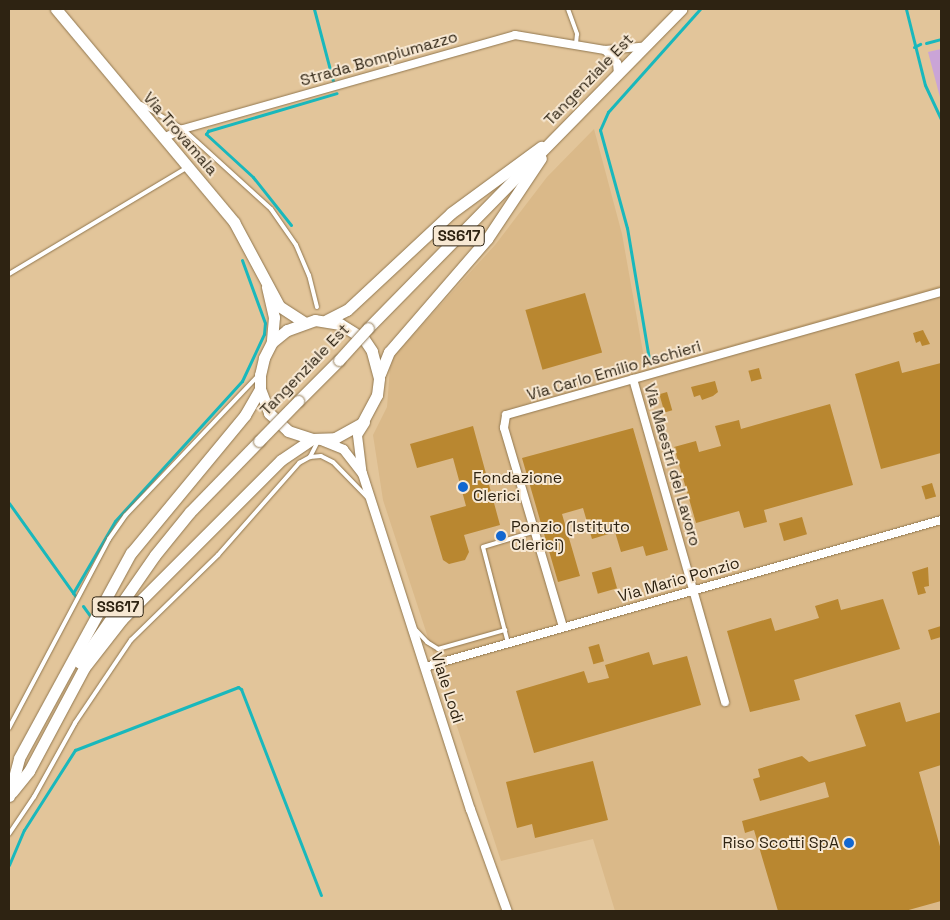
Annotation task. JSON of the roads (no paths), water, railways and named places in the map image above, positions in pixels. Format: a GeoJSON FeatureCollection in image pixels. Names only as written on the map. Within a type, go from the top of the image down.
{"type":"FeatureCollection","features":[{"type":"Feature","properties":{"kind":"main road","name":"Via Trovamala"},"geometry":{"type":"LineString","coordinates":[[56,9],[124,94],[234,222],[256,259],[267,287],[274,317],[272,342]]}},
{"type":"Feature","properties":{"kind":"main road","name":"Tangenziale Est"},"geometry":{"type":"LineString","coordinates":[[9,796],[63,691],[122,601],[190,512],[681,9]]}},
{"type":"Feature","properties":{"kind":"main road"},"geometry":{"type":"LineString","coordinates":[[317,440],[294,434],[278,423],[266,407],[260,389],[260,375],[264,358],[272,342],[287,330],[304,322],[326,320],[347,310],[451,213],[531,152],[550,143]]}},
{"type":"Feature","properties":{"kind":"main road"},"geometry":{"type":"LineString","coordinates":[[9,796],[29,771],[84,668],[122,619],[281,460],[317,440],[350,432],[371,411],[388,352],[487,239],[550,143]]}},
{"type":"Feature","properties":{"kind":"main road","name":"Via Trovamala"},"geometry":{"type":"LineString","coordinates":[[267,287],[279,306],[304,322]]}},
{"type":"Feature","properties":{"kind":"main road"},"geometry":{"type":"LineString","coordinates":[[326,320],[347,327],[364,340],[372,351],[379,378]]}},
{"type":"Feature","properties":{"kind":"main road"},"geometry":{"type":"LineString","coordinates":[[9,796],[23,750],[131,552],[245,415],[260,389]]}},
{"type":"Feature","properties":{"kind":"street","name":"Strada Bompiumazzo"},"geometry":{"type":"LineString","coordinates":[[163,138],[183,129],[507,37],[535,36],[605,50],[644,46]]}},
{"type":"Feature","properties":{"kind":"street"},"geometry":{"type":"LineString","coordinates":[[605,50],[617,63],[618,74]]}},
{"type":"Feature","properties":{"kind":"street","name":"Via Carlo Emilio Aschieri"},"geometry":{"type":"LineString","coordinates":[[563,627],[504,428],[506,415],[941,292]]}},
{"type":"Feature","properties":{"kind":"street","name":"Via Maestri del Lavoro"},"geometry":{"type":"LineString","coordinates":[[633,379],[725,702]]}},
{"type":"Feature","properties":{"kind":"street","name":"Viale Lodi"},"geometry":{"type":"LineString","coordinates":[[371,411],[357,436],[362,473],[411,626],[508,911]]}},
{"type":"Feature","properties":{"kind":"street","name":"Viale Lodi"},"geometry":{"type":"LineString","coordinates":[[317,440],[343,449],[362,473]]}},
{"type":"Feature","properties":{"kind":"street","name":"Via Mario Ponzio"},"geometry":{"type":"LineString","coordinates":[[425,667],[941,520]]}},
{"type":"Feature","properties":{"kind":"lane"},"geometry":{"type":"LineString","coordinates":[[568,9],[577,34],[576,44]]}},
{"type":"Feature","properties":{"kind":"lane"},"geometry":{"type":"LineString","coordinates":[[124,94],[183,129],[271,208],[296,245],[309,275],[317,307]]}},
{"type":"Feature","properties":{"kind":"lane"},"geometry":{"type":"LineString","coordinates":[[9,274],[188,167]]}},
{"type":"Feature","properties":{"kind":"lane"},"geometry":{"type":"LineString","coordinates":[[9,728],[109,539],[126,515],[260,375]]}},
{"type":"Feature","properties":{"kind":"lane"},"geometry":{"type":"LineString","coordinates":[[310,456],[317,440]]}},
{"type":"Feature","properties":{"kind":"lane"},"geometry":{"type":"LineString","coordinates":[[9,834],[34,797],[75,723],[131,640],[218,555],[299,463],[310,456],[321,456],[333,462],[372,503]]}},
{"type":"Feature","properties":{"kind":"lane"},"geometry":{"type":"LineString","coordinates":[[508,643],[483,547],[536,531]]}},
{"type":"Feature","properties":{"kind":"lane"},"geometry":{"type":"LineString","coordinates":[[411,626],[427,642],[438,649],[505,630]]}},
{"type":"Feature","properties":{"kind":"waterway"},"geometry":{"type":"LineString","coordinates":[[314,9],[333,81]]}},
{"type":"Feature","properties":{"kind":"waterway"},"geometry":{"type":"LineString","coordinates":[[650,365],[627,228],[600,130],[608,112],[700,9]]}},
{"type":"Feature","properties":{"kind":"waterway"},"geometry":{"type":"LineString","coordinates":[[906,9],[925,85],[941,119]]}},
{"type":"Feature","properties":{"kind":"waterway"},"geometry":{"type":"LineString","coordinates":[[926,43],[941,39]]}},
{"type":"Feature","properties":{"kind":"waterway"},"geometry":{"type":"LineString","coordinates":[[914,47],[920,44]]}},
{"type":"Feature","properties":{"kind":"waterway"},"geometry":{"type":"LineString","coordinates":[[291,225],[253,177],[206,134],[208,131],[337,93]]}},
{"type":"Feature","properties":{"kind":"waterway"},"geometry":{"type":"LineString","coordinates":[[73,593],[115,521],[242,381],[264,334],[265,323],[242,260]]}},
{"type":"Feature","properties":{"kind":"waterway"},"geometry":{"type":"LineString","coordinates":[[9,503],[76,597]]}},
{"type":"Feature","properties":{"kind":"waterway"},"geometry":{"type":"LineString","coordinates":[[83,606],[91,617]]}},
{"type":"Feature","properties":{"kind":"waterway"},"geometry":{"type":"LineString","coordinates":[[9,865],[24,830],[75,750],[238,687],[241,689],[321,895]]}},
{"type":"Feature","properties":{"kind":"place","name":"Fondazione Clerici"},"geometry":{"type":"Point","coordinates":[463,487]}},
{"type":"Feature","properties":{"kind":"place","name":"Ponzio (Istituto Clerici)"},"geometry":{"type":"Point","coordinates":[501,536]}},
{"type":"Feature","properties":{"kind":"place","name":"Riso Scotti SpA"},"geometry":{"type":"Point","coordinates":[849,843]}}]}
